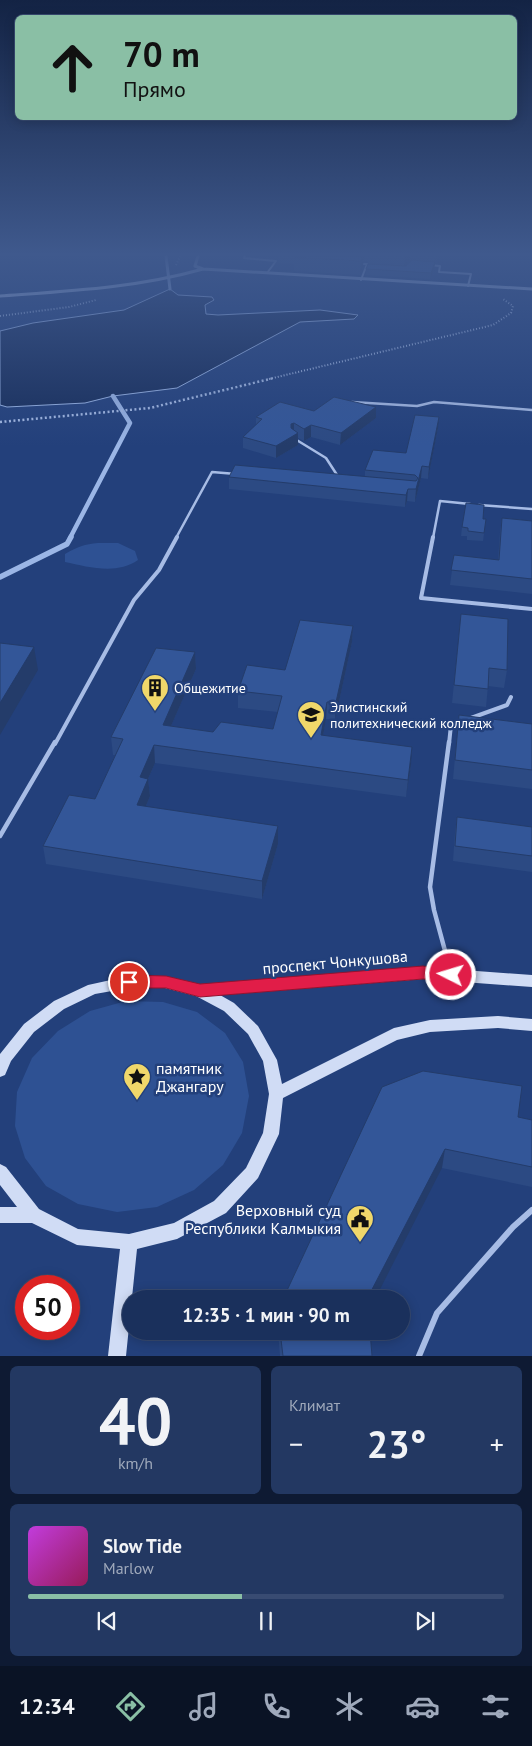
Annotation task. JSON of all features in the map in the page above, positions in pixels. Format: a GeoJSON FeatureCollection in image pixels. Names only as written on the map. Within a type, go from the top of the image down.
{"type":"FeatureCollection","features":[{"type":"Feature","properties":{"kind":"main road","name":"проспект Чонкушова"},"geometry":{"type":"LineString","coordinates":[[200,991],[423,973],[532,981]]}},
{"type":"Feature","properties":{"kind":"main road"},"geometry":{"type":"LineString","coordinates":[[0,1172],[33,1215],[77,1237],[129,1242],[177,1231],[220,1207],[252,1173],[271,1134],[276,1094],[270,1060],[253,1030],[229,1007],[200,991],[166,982],[129,982],[93,989],[59,1005],[29,1028],[2,1061]]}},
{"type":"Feature","properties":{"kind":"main road"},"geometry":{"type":"LineString","coordinates":[[276,1094],[394,1034],[440,1025],[498,1022],[532,1025]]}},
{"type":"Feature","properties":{"kind":"main road"},"geometry":{"type":"LineString","coordinates":[[0,1215],[33,1215]]}},
{"type":"Feature","properties":{"kind":"main road"},"geometry":{"type":"LineString","coordinates":[[117,1356],[129,1242]]}},
{"type":"Feature","properties":{"kind":"lane"},"geometry":{"type":"LineString","coordinates":[[346,402],[417,406],[434,402],[532,410]]}},
{"type":"Feature","properties":{"kind":"lane"},"geometry":{"type":"LineString","coordinates":[[293,438],[323,455],[334,467],[341,482],[331,481]]}},
{"type":"Feature","properties":{"kind":"lane"},"geometry":{"type":"LineString","coordinates":[[0,836],[70,718],[134,600],[160,570],[212,472],[237,474]]}},
{"type":"Feature","properties":{"kind":"lane"},"geometry":{"type":"LineString","coordinates":[[532,509],[440,502],[421,598],[532,608]]}},
{"type":"Feature","properties":{"kind":"lane"},"geometry":{"type":"LineString","coordinates":[[451,975],[430,887],[451,725],[506,705],[511,697]]}},
{"type":"Feature","properties":{"kind":"lane"},"geometry":{"type":"LineString","coordinates":[[419,1356],[437,1313],[513,1227],[532,1210]]}},
{"type":"Feature","properties":{"kind":"path"},"geometry":{"type":"LineString","coordinates":[[0,422],[150,408],[493,325],[502,319]]}},
{"type":"Feature","properties":{"kind":"shaded area"},"geometry":{"type":"Polygon","coordinates":[[[59,319],[349,319],[300,322],[177,388],[113,396],[85,403],[7,407],[0,405],[0,331],[59,319]]]}},
{"type":"Feature","properties":{"kind":"shaded area"},"geometry":{"type":"Polygon","coordinates":[[[98,543],[118,543],[135,551],[138,560],[130,565],[112,569],[93,568],[65,562],[65,554],[73,549],[98,543]]]}},
{"type":"Feature","properties":{"kind":"shaded area"},"geometry":{"type":"Polygon","coordinates":[[[126,1001],[163,1002],[197,1012],[225,1033],[243,1062],[249,1096],[242,1133],[223,1165],[194,1190],[157,1207],[117,1212],[78,1204],[46,1186],[25,1158],[15,1126],[17,1092],[32,1058],[58,1031],[90,1011],[126,1001]]]}},
{"type":"Feature","properties":{"kind":"building"},"geometry":{"type":"Polygon","coordinates":[[[334,397],[376,407],[341,433],[311,425],[304,429],[294,423],[291,424],[291,428],[298,433],[276,446],[243,437],[262,419],[256,417],[280,402],[314,411],[334,397]]]}},
{"type":"Feature","properties":{"kind":"building"},"geometry":{"type":"Polygon","coordinates":[[[415,415],[439,417],[429,467],[422,466],[416,489],[408,489],[406,495],[229,477],[235,465],[416,481],[418,478],[415,475],[365,470],[373,450],[406,453],[415,415]]]}},
{"type":"Feature","properties":{"kind":"building"},"geometry":{"type":"Polygon","coordinates":[[[466,503],[484,505],[483,519],[486,519],[484,533],[468,531],[468,528],[462,527],[466,503]]]}},
{"type":"Feature","properties":{"kind":"building"},"geometry":{"type":"Polygon","coordinates":[[[502,518],[532,521],[532,579],[451,570],[454,555],[499,560],[502,518]]]}},
{"type":"Feature","properties":{"kind":"building"},"geometry":{"type":"Polygon","coordinates":[[[461,614],[508,619],[507,670],[489,668],[488,689],[454,685],[461,614]]]}},
{"type":"Feature","properties":{"kind":"building"},"geometry":{"type":"Polygon","coordinates":[[[300,620],[353,626],[336,702],[327,702],[321,735],[412,747],[408,780],[154,745],[140,777],[148,779],[137,805],[278,826],[262,881],[43,846],[69,795],[95,799],[123,739],[111,737],[156,648],[195,652],[163,725],[213,732],[221,722],[273,729],[282,696],[238,691],[247,665],[285,670],[300,620]]]}},
{"type":"Feature","properties":{"kind":"building"},"geometry":{"type":"Polygon","coordinates":[[[0,643],[34,647],[0,703],[0,643]]]}},
{"type":"Feature","properties":{"kind":"building"},"geometry":{"type":"Polygon","coordinates":[[[459,715],[532,724],[532,770],[455,760],[459,715]]]}},
{"type":"Feature","properties":{"kind":"building"},"geometry":{"type":"Polygon","coordinates":[[[457,817],[532,827],[532,856],[455,846],[457,817]]]}},
{"type":"Feature","properties":{"kind":"building","name":"Верховный суд Республики Калмыкия"},"geometry":{"type":"Polygon","coordinates":[[[423,1071],[522,1086],[518,1117],[532,1120],[532,1167],[445,1149],[372,1290],[287,1290],[382,1087],[423,1071]]]}},
{"type":"Feature","properties":{"kind":"building"},"geometry":{"type":"Polygon","coordinates":[[[281,1340],[371,1340],[372,1356],[283,1356],[281,1340]]]}},
{"type":"Feature","properties":{"kind":"waterway"},"geometry":{"type":"LineString","coordinates":[[70,538],[130,423],[113,396]]}},
{"type":"Feature","properties":{"kind":"waterway"},"geometry":{"type":"LineString","coordinates":[[0,577],[67,544],[71,537]]}},
{"type":"Feature","properties":{"kind":"place","name":"Общежитие"},"geometry":{"type":"Point","coordinates":[155,712]}},
{"type":"Feature","properties":{"kind":"place","name":"Элистинский политехнический колледж"},"geometry":{"type":"Point","coordinates":[311,739]}},
{"type":"Feature","properties":{"kind":"place","name":"памятник Джангару"},"geometry":{"type":"Point","coordinates":[137,1101]}},
{"type":"Feature","properties":{"kind":"place","name":"Верховный суд Республики Калмыкия"},"geometry":{"type":"Point","coordinates":[360,1243]}},
{"type":"Feature","properties":{"kind":"route"},"geometry":{"type":"LineString","coordinates":[[129,982],[166,982],[200,991],[423,973],[451,975]]}}]}
